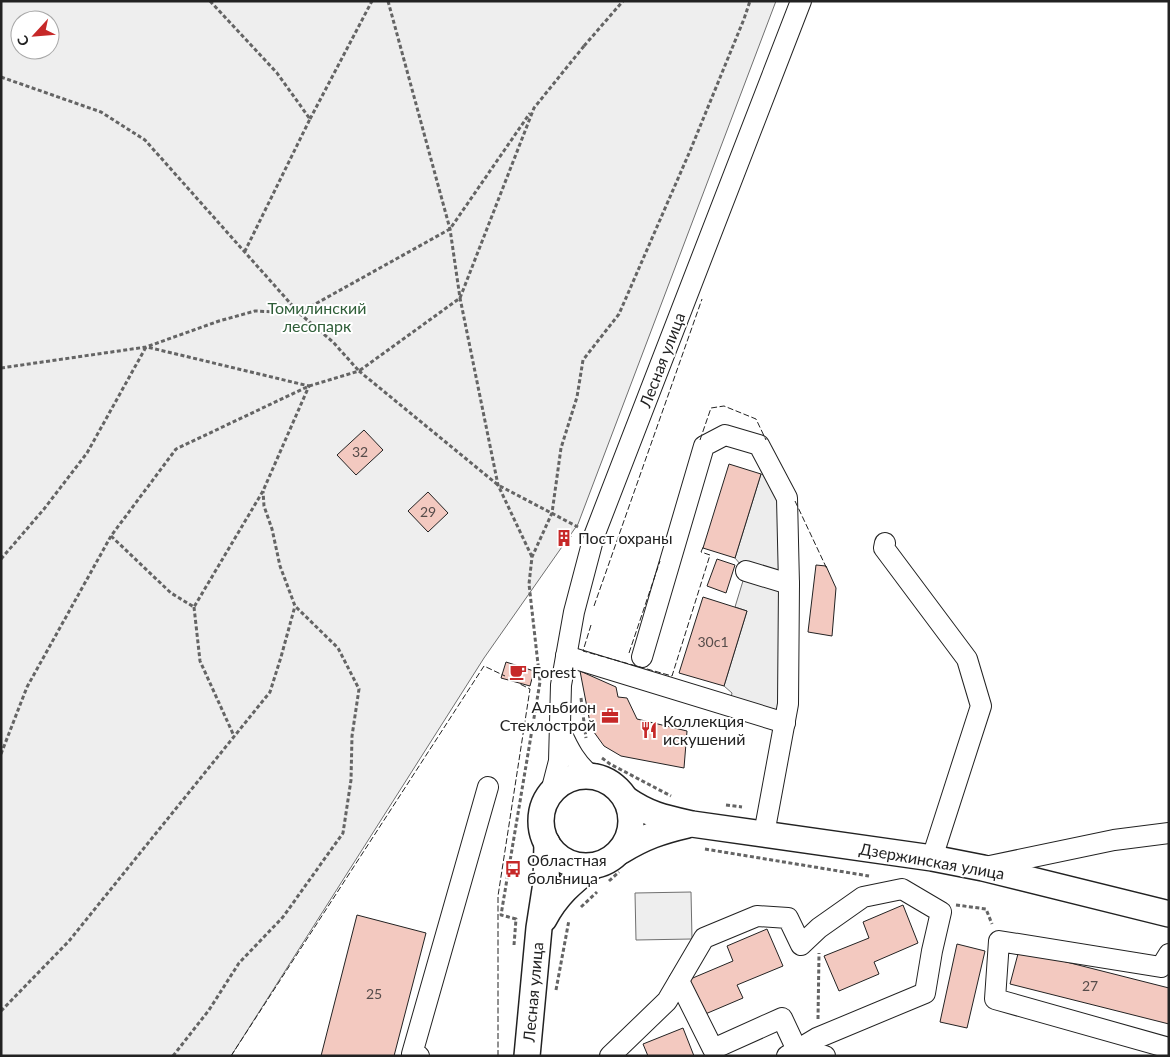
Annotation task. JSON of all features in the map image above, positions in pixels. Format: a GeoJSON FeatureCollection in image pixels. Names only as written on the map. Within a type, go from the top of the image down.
{"type":"FeatureCollection","features":[{"type":"Feature","properties":{"kind":"main road"},"geometry":{"type":"LineString","coordinates":[[594,766],[620,790],[626,799],[630,809],[631,831],[620,861],[608,861],[599,876],[582,867],[566,862],[553,852],[542,833],[541,822],[542,812],[552,792],[560,784],[580,776],[594,766]]}},
{"type":"Feature","properties":{"kind":"main road","name":"Дзержинская улица"},"geometry":{"type":"LineString","coordinates":[[626,799],[643,811],[692,824],[932,858],[983,868],[1169,914]]}},
{"type":"Feature","properties":{"kind":"main road","name":"Дзержинская улица"},"geometry":{"type":"LineString","coordinates":[[620,861],[641,839],[661,831],[692,824]]}},
{"type":"Feature","properties":{"kind":"main road","name":"Лесная улица"},"geometry":{"type":"LineString","coordinates":[[528,1056],[539,928],[546,883],[547,843]]}},
{"type":"Feature","properties":{"kind":"main road","name":"Лесная улица"},"geometry":{"type":"LineString","coordinates":[[539,928],[553,902],[569,885],[599,876]]}},
{"type":"Feature","properties":{"kind":"street","name":"Лесная улица"},"geometry":{"type":"LineString","coordinates":[[552,792],[559,762],[561,684],[574,612],[594,536],[801,1]]}},
{"type":"Feature","properties":{"kind":"street"},"geometry":{"type":"LineString","coordinates":[[642,657],[704,446],[725,435],[759,445],[787,498],[789,584],[788,704],[764,834]]}},
{"type":"Feature","properties":{"kind":"street"},"geometry":{"type":"LineString","coordinates":[[885,543],[884,548],[967,659],[981,706],[932,858]]}},
{"type":"Feature","properties":{"kind":"street"},"geometry":{"type":"LineString","coordinates":[[746,571],[789,584]]}},
{"type":"Feature","properties":{"kind":"street"},"geometry":{"type":"LineString","coordinates":[[566,656],[785,723]]}},
{"type":"Feature","properties":{"kind":"street","name":"Лесная улица"},"geometry":{"type":"LineString","coordinates":[[559,728],[569,752],[579,766],[594,766]]}},
{"type":"Feature","properties":{"kind":"street"},"geometry":{"type":"LineString","coordinates":[[414,1055],[488,787]]}},
{"type":"Feature","properties":{"kind":"street"},"geometry":{"type":"LineString","coordinates":[[983,868],[1114,840],[1169,833]]}},
{"type":"Feature","properties":{"kind":"street"},"geometry":{"type":"LineString","coordinates":[[610,1056],[667,1001],[704,938],[757,916],[788,918],[801,945],[819,928],[863,897],[902,890],[941,912],[925,993],[821,1047],[792,1053],[782,1018],[713,1049],[679,981]]}},
{"type":"Feature","properties":{"kind":"street"},"geometry":{"type":"LineString","coordinates":[[1169,954],[1161,967],[999,941],[995,999],[1169,1048]]}},
{"type":"Feature","properties":{"kind":"path"},"geometry":{"type":"LineString","coordinates":[[210,1],[277,73],[310,119]]}},
{"type":"Feature","properties":{"kind":"path"},"geometry":{"type":"LineString","coordinates":[[245,252],[310,119],[372,1]]}},
{"type":"Feature","properties":{"kind":"path"},"geometry":{"type":"LineString","coordinates":[[388,1],[450,229],[460,298],[498,485],[532,557]]}},
{"type":"Feature","properties":{"kind":"path"},"geometry":{"type":"LineString","coordinates":[[1,368],[146,347],[219,321],[255,311],[299,313],[450,229],[555,78],[623,1]]}},
{"type":"Feature","properties":{"kind":"path"},"geometry":{"type":"LineString","coordinates":[[514,948],[516,919],[501,915],[540,682],[529,584],[532,557],[552,513],[561,448],[577,397],[583,360],[619,314],[690,151],[750,1]]}},
{"type":"Feature","properties":{"kind":"path"},"geometry":{"type":"LineString","coordinates":[[1,77],[101,112],[145,140],[299,313],[333,342],[359,371],[498,485],[594,536]]}},
{"type":"Feature","properties":{"kind":"path"},"geometry":{"type":"LineString","coordinates":[[1,754],[27,687],[111,536],[176,450],[308,386],[359,371],[460,298],[534,108]]}},
{"type":"Feature","properties":{"kind":"path"},"geometry":{"type":"LineString","coordinates":[[146,347],[308,386]]}},
{"type":"Feature","properties":{"kind":"path"},"geometry":{"type":"LineString","coordinates":[[1,559],[44,509],[87,453],[146,347]]}},
{"type":"Feature","properties":{"kind":"path"},"geometry":{"type":"LineString","coordinates":[[234,736],[200,661],[194,607],[263,491],[308,386]]}},
{"type":"Feature","properties":{"kind":"path"},"geometry":{"type":"LineString","coordinates":[[173,1056],[209,1010],[239,963],[283,917],[343,833],[351,780],[352,736],[359,689],[338,648],[295,606],[280,566],[272,529],[264,506],[263,491]]}},
{"type":"Feature","properties":{"kind":"path"},"geometry":{"type":"LineString","coordinates":[[111,536],[171,593],[194,607]]}},
{"type":"Feature","properties":{"kind":"path"},"geometry":{"type":"LineString","coordinates":[[1,1011],[69,941],[270,692],[295,606]]}},
{"type":"Feature","properties":{"kind":"path"},"geometry":{"type":"LineString","coordinates":[[581,696],[587,743]]}},
{"type":"Feature","properties":{"kind":"path"},"geometry":{"type":"LineString","coordinates":[[594,766],[610,764],[678,798]]}},
{"type":"Feature","properties":{"kind":"path"},"geometry":{"type":"LineString","coordinates":[[723,805],[742,807]]}},
{"type":"Feature","properties":{"kind":"path"},"geometry":{"type":"LineString","coordinates":[[599,876],[620,861]]}},
{"type":"Feature","properties":{"kind":"path"},"geometry":{"type":"LineString","coordinates":[[577,910],[598,891]]}},
{"type":"Feature","properties":{"kind":"path"},"geometry":{"type":"LineString","coordinates":[[555,995],[570,917]]}},
{"type":"Feature","properties":{"kind":"path"},"geometry":{"type":"LineString","coordinates":[[819,928],[821,1047]]}},
{"type":"Feature","properties":{"kind":"green space","name":"Томилинский лесопарк"},"geometry":{"type":"Polygon","coordinates":[[[1,1],[776,1],[578,524],[484,658],[231,1056],[1,1056],[1,1]]]}},
{"type":"Feature","properties":{"kind":"green space"},"geometry":{"type":"Polygon","coordinates":[[[691,892],[692,939],[636,940],[635,893],[691,892]]]}},
{"type":"Feature","properties":{"kind":"shaded area"},"geometry":{"type":"Polygon","coordinates":[[[761,474],[778,481],[785,723],[729,706],[732,693],[724,686],[747,611],[735,607],[746,571],[735,558],[761,474]]]}},
{"type":"Feature","properties":{"kind":"building"},"geometry":{"type":"Polygon","coordinates":[[[364,430],[383,450],[356,475],[337,455],[364,430]]]}},
{"type":"Feature","properties":{"kind":"building"},"geometry":{"type":"Polygon","coordinates":[[[729,464],[761,474],[735,558],[703,548],[729,464]]]}},
{"type":"Feature","properties":{"kind":"building"},"geometry":{"type":"Polygon","coordinates":[[[428,492],[448,513],[428,532],[408,511],[428,492]]]}},
{"type":"Feature","properties":{"kind":"building","name":"Пост охраны"},"geometry":{"type":"Polygon","coordinates":[[[562,532],[571,536],[567,545],[558,540],[562,532]]]}},
{"type":"Feature","properties":{"kind":"building"},"geometry":{"type":"Polygon","coordinates":[[[717,559],[735,565],[726,593],[707,586],[717,559]]]}},
{"type":"Feature","properties":{"kind":"building"},"geometry":{"type":"Polygon","coordinates":[[[816,565],[826,566],[836,588],[832,636],[808,632],[816,565]]]}},
{"type":"Feature","properties":{"kind":"building"},"geometry":{"type":"Polygon","coordinates":[[[703,597],[747,611],[724,686],[679,673],[703,597]]]}},
{"type":"Feature","properties":{"kind":"building"},"geometry":{"type":"Polygon","coordinates":[[[506,662],[534,671],[530,686],[501,678],[506,662]]]}},
{"type":"Feature","properties":{"kind":"building"},"geometry":{"type":"Polygon","coordinates":[[[580,671],[616,687],[618,697],[627,698],[637,719],[687,731],[684,768],[621,756],[604,746],[591,728],[580,671]]]}},
{"type":"Feature","properties":{"kind":"building"},"geometry":{"type":"Polygon","coordinates":[[[903,905],[918,943],[874,962],[879,974],[839,991],[824,956],[869,938],[863,922],[903,905]]]}},
{"type":"Feature","properties":{"kind":"building"},"geometry":{"type":"Polygon","coordinates":[[[357,915],[426,933],[394,1056],[321,1056],[357,915]]]}},
{"type":"Feature","properties":{"kind":"building"},"geometry":{"type":"Polygon","coordinates":[[[767,929],[783,966],[737,985],[743,998],[703,1015],[688,980],[733,961],[727,946],[767,929]]]}},
{"type":"Feature","properties":{"kind":"building"},"geometry":{"type":"Polygon","coordinates":[[[957,944],[985,951],[967,1028],[940,1022],[957,944]]]}},
{"type":"Feature","properties":{"kind":"building"},"geometry":{"type":"Polygon","coordinates":[[[1019,950],[1169,988],[1169,1024],[1010,984],[1019,950]]]}},
{"type":"Feature","properties":{"kind":"building"},"geometry":{"type":"Polygon","coordinates":[[[683,1028],[694,1056],[648,1056],[643,1044],[683,1028]]]}},
{"type":"Feature","properties":{"kind":"fence"},"geometry":{"type":"LineString","coordinates":[[594,606],[702,299]]}},
{"type":"Feature","properties":{"kind":"fence"},"geometry":{"type":"LineString","coordinates":[[700,440],[711,408],[724,406],[756,419],[766,440]]}},
{"type":"Feature","properties":{"kind":"fence"},"geometry":{"type":"LineString","coordinates":[[795,501],[827,569]]}},
{"type":"Feature","properties":{"kind":"fence"},"geometry":{"type":"LineString","coordinates":[[591,625],[583,651],[672,676],[710,555],[701,552],[704,545]]}},
{"type":"Feature","properties":{"kind":"fence"},"geometry":{"type":"LineString","coordinates":[[629,653],[660,561]]}},
{"type":"Feature","properties":{"kind":"fence"},"geometry":{"type":"LineString","coordinates":[[231,1056],[484,666],[505,676]]}},
{"type":"Feature","properties":{"kind":"fence"},"geometry":{"type":"LineString","coordinates":[[498,1056],[498,896],[530,689],[520,684]]}},
{"type":"Feature","properties":{"kind":"place","name":"Пост охраны"},"geometry":{"type":"Point","coordinates":[564,538]}},
{"type":"Feature","properties":{"kind":"place","name":"Forest"},"geometry":{"type":"Point","coordinates":[518,672]}},
{"type":"Feature","properties":{"kind":"place","name":"Альбион Стеклострой"},"geometry":{"type":"Point","coordinates":[610,716]}},
{"type":"Feature","properties":{"kind":"place","name":"Коллекция искушений"},"geometry":{"type":"Point","coordinates":[649,730]}},
{"type":"Feature","properties":{"kind":"place","name":"Областная больница"},"geometry":{"type":"Point","coordinates":[513,869]}}]}
